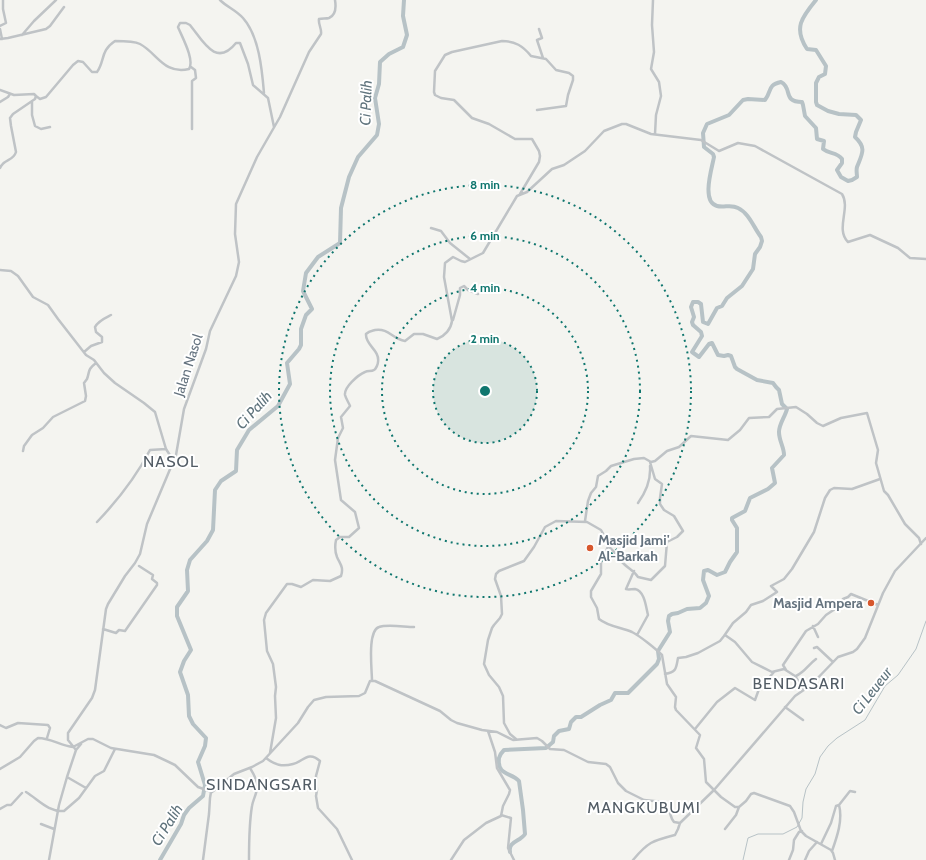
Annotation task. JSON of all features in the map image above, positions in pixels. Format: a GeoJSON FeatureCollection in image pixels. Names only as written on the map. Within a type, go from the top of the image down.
{"type":"FeatureCollection","features":[{"type":"Feature","properties":{"kind":"street"},"geometry":{"type":"LineString","coordinates":[[3,0],[6,23],[0,27],[1,39],[42,31],[49,27],[64,7]]}},
{"type":"Feature","properties":{"kind":"street"},"geometry":{"type":"LineString","coordinates":[[22,35],[56,0]]}},
{"type":"Feature","properties":{"kind":"street"},"geometry":{"type":"LineString","coordinates":[[220,0],[241,16],[252,33],[261,62],[264,94]]}},
{"type":"Feature","properties":{"kind":"street","name":"Jalan Nasol"},"geometry":{"type":"LineString","coordinates":[[73,747],[67,738],[68,733],[92,698],[95,690],[103,629],[108,604],[140,554],[147,524],[177,450],[184,409],[206,349],[210,331],[234,281],[238,269],[238,254],[235,234],[236,204],[257,158],[290,97],[310,52],[321,34],[319,19],[328,18],[334,14],[336,8],[335,0]]}},
{"type":"Feature","properties":{"kind":"street"},"geometry":{"type":"LineString","coordinates":[[653,0],[652,26],[654,52],[651,69],[658,80],[661,96],[655,117],[654,134]]}},
{"type":"Feature","properties":{"kind":"street"},"geometry":{"type":"LineString","coordinates":[[192,129],[192,81],[196,78],[195,70],[191,67],[190,58],[178,27],[180,23],[188,24],[207,46],[215,52],[220,53],[228,51],[236,42],[239,43],[243,48],[253,85],[268,98],[274,127]]}},
{"type":"Feature","properties":{"kind":"street"},"geometry":{"type":"LineString","coordinates":[[539,29],[542,38],[537,40],[543,58]]}},
{"type":"Feature","properties":{"kind":"street"},"geometry":{"type":"LineString","coordinates":[[0,90],[10,94],[34,94],[40,99],[46,97],[78,61],[83,62],[92,72],[97,72],[104,52],[115,41],[140,44],[160,62],[172,68],[186,70],[191,67]]}},
{"type":"Feature","properties":{"kind":"street"},"geometry":{"type":"LineString","coordinates":[[452,321],[444,278],[445,264],[453,257],[463,262],[481,255],[515,198],[519,195],[539,160],[540,152],[533,140],[529,138],[515,139],[489,124],[472,118],[454,100],[437,96],[434,92],[434,74],[436,69],[445,56],[449,53],[502,41],[507,41],[523,47],[531,56],[548,60],[556,70],[572,75],[574,80],[568,95],[566,106],[538,110]]}},
{"type":"Feature","properties":{"kind":"street"},"geometry":{"type":"LineString","coordinates":[[0,102],[8,98],[10,94]]}},
{"type":"Feature","properties":{"kind":"street"},"geometry":{"type":"LineString","coordinates":[[0,168],[3,162],[13,158],[16,152],[10,120],[11,115],[35,99],[36,96]]}},
{"type":"Feature","properties":{"kind":"street"},"geometry":{"type":"LineString","coordinates":[[32,100],[32,115],[35,126],[41,128],[50,127]]}},
{"type":"Feature","properties":{"kind":"street"},"geometry":{"type":"LineString","coordinates":[[519,195],[527,192],[552,169],[565,164],[585,151],[602,133],[609,128],[624,124],[654,134],[703,141],[719,151],[738,143],[755,146],[840,193],[844,199],[843,232],[848,242],[870,235],[898,248],[910,258],[926,259]]}},
{"type":"Feature","properties":{"kind":"street"},"geometry":{"type":"LineString","coordinates":[[431,228],[441,231],[450,243],[471,259]]}},
{"type":"Feature","properties":{"kind":"street"},"geometry":{"type":"LineString","coordinates":[[0,270],[10,271],[17,274],[33,297],[47,303],[84,352],[115,383],[155,412],[166,449],[173,461]]}},
{"type":"Feature","properties":{"kind":"street"},"geometry":{"type":"LineString","coordinates":[[270,753],[276,718],[276,687],[273,664],[267,651],[264,624],[265,616],[286,584],[301,587],[314,580],[330,581],[341,576],[342,566],[337,556],[336,540],[340,537],[349,537],[359,528],[354,512],[341,500],[335,458],[338,438],[343,428],[341,417],[350,406],[346,398],[346,390],[348,386],[366,371],[373,371],[378,363],[377,353],[367,341],[366,334],[371,331],[387,331],[404,341],[413,335],[421,334],[439,338],[446,333],[451,326],[460,295],[460,288],[464,286],[468,290],[478,294]]}},
{"type":"Feature","properties":{"kind":"street"},"geometry":{"type":"LineString","coordinates":[[84,352],[91,346],[102,342],[102,337],[96,332],[95,326],[110,315]]}},
{"type":"Feature","properties":{"kind":"street"},"geometry":{"type":"LineString","coordinates":[[23,451],[24,446],[32,435],[44,428],[53,417],[85,401],[86,396],[84,384],[90,368],[96,363]]}},
{"type":"Feature","properties":{"kind":"street"},"geometry":{"type":"LineString","coordinates":[[650,462],[656,461],[667,451],[679,447],[690,436],[728,440],[740,430],[749,418],[769,417],[775,410],[798,407],[817,423],[823,426],[841,418],[867,413],[878,450],[876,462],[884,491],[906,525],[919,538],[921,544]]}},
{"type":"Feature","properties":{"kind":"street"},"geometry":{"type":"LineString","coordinates":[[97,522],[112,506],[132,480],[150,450],[166,449]]}},
{"type":"Feature","properties":{"kind":"street"},"geometry":{"type":"LineString","coordinates":[[585,521],[590,496],[596,486],[598,475],[606,471],[610,466],[636,459],[644,458],[650,462],[655,479],[662,484],[660,504],[664,510],[674,516],[683,531],[677,537],[666,542],[664,566],[653,579],[640,578],[634,571],[623,564],[614,551],[608,547]]}},
{"type":"Feature","properties":{"kind":"street"},"geometry":{"type":"LineString","coordinates":[[638,502],[645,492],[649,482],[651,474],[650,462]]}},
{"type":"Feature","properties":{"kind":"street"},"geometry":{"type":"LineString","coordinates":[[665,674],[671,673],[675,670],[678,658],[698,653],[720,641],[733,623],[746,612],[751,605],[763,601],[777,592],[771,586],[784,579],[792,569],[815,529],[825,498],[830,490],[834,488],[852,488],[880,480]]}},
{"type":"Feature","properties":{"kind":"street"},"geometry":{"type":"LineString","coordinates":[[516,739],[509,733],[504,723],[503,696],[499,687],[490,676],[484,663],[488,638],[492,628],[500,618],[502,612],[501,596],[495,577],[500,571],[524,561],[547,525],[557,521],[585,521],[602,531],[609,543],[601,563],[601,573],[591,588],[591,597],[597,608],[600,620],[607,624],[630,631],[663,656],[667,684],[676,697],[676,710],[700,736],[696,748],[704,759],[706,767],[705,780],[714,790],[735,807],[738,807]]}},
{"type":"Feature","properties":{"kind":"street"},"geometry":{"type":"LineString","coordinates":[[633,860],[648,844],[656,840],[675,835],[680,823],[714,790],[795,696],[812,685],[841,655],[853,652],[862,644],[878,604],[895,572],[926,538]]}},
{"type":"Feature","properties":{"kind":"street"},"geometry":{"type":"LineString","coordinates":[[103,629],[116,633],[119,630],[125,631],[157,585],[157,583],[152,579],[153,575],[139,566]]}},
{"type":"Feature","properties":{"kind":"street"},"geometry":{"type":"LineString","coordinates":[[634,571],[626,589],[637,590],[640,592],[648,615],[637,635]]}},
{"type":"Feature","properties":{"kind":"street"},"geometry":{"type":"LineString","coordinates":[[804,690],[796,676],[786,670],[783,665],[806,631],[838,607],[843,599],[851,594],[878,604]]}},
{"type":"Feature","properties":{"kind":"street"},"geometry":{"type":"LineString","coordinates":[[372,681],[371,639],[374,631],[380,626],[414,627]]}},
{"type":"Feature","properties":{"kind":"street"},"geometry":{"type":"LineString","coordinates":[[813,626],[818,637]]}},
{"type":"Feature","properties":{"kind":"street"},"geometry":{"type":"LineString","coordinates":[[725,635],[735,642],[752,662],[774,672]]}},
{"type":"Feature","properties":{"kind":"street"},"geometry":{"type":"LineString","coordinates":[[814,648],[817,647],[833,662]]}},
{"type":"Feature","properties":{"kind":"street"},"geometry":{"type":"LineString","coordinates":[[796,676],[807,670],[816,659]]}},
{"type":"Feature","properties":{"kind":"street"},"geometry":{"type":"LineString","coordinates":[[694,729],[717,702],[735,688],[755,700],[759,689],[774,672],[783,669],[786,670]]}},
{"type":"Feature","properties":{"kind":"street"},"geometry":{"type":"LineString","coordinates":[[203,860],[211,792],[234,774],[258,764],[266,758],[298,723],[314,700],[326,697],[359,696],[365,693],[368,683],[372,681]]}},
{"type":"Feature","properties":{"kind":"street"},"geometry":{"type":"LineString","coordinates":[[372,681],[435,708],[457,723],[497,732],[511,740],[537,738],[548,748],[564,750],[588,762],[606,764],[610,767],[618,783],[626,791],[644,800],[664,802],[667,805],[674,822],[680,823]]}},
{"type":"Feature","properties":{"kind":"street"},"geometry":{"type":"LineString","coordinates":[[785,708],[803,720]]}},
{"type":"Feature","properties":{"kind":"street"},"geometry":{"type":"LineString","coordinates":[[0,725],[6,728],[18,723],[48,725],[50,727],[47,738]]}},
{"type":"Feature","properties":{"kind":"street"},"geometry":{"type":"LineString","coordinates":[[488,731],[495,754],[497,768],[510,790],[502,806],[501,815]]}},
{"type":"Feature","properties":{"kind":"street"},"geometry":{"type":"LineString","coordinates":[[0,769],[20,757],[36,738],[47,738],[65,746],[73,747],[93,739],[105,746],[115,749],[145,752],[165,760],[179,768],[198,787],[211,792]]}},
{"type":"Feature","properties":{"kind":"street"},"geometry":{"type":"LineString","coordinates":[[50,860],[54,829],[67,777],[76,750],[81,743]]}},
{"type":"Feature","properties":{"kind":"street"},"geometry":{"type":"LineString","coordinates":[[73,747],[76,750]]}},
{"type":"Feature","properties":{"kind":"street"},"geometry":{"type":"LineString","coordinates":[[26,792],[40,801],[42,805],[58,811],[65,810],[77,800],[95,776],[107,768],[115,749]]}},
{"type":"Feature","properties":{"kind":"street"},"geometry":{"type":"LineString","coordinates":[[266,758],[278,765],[293,764],[303,758],[312,756],[320,761],[316,776],[318,808],[337,829],[352,860]]}},
{"type":"Feature","properties":{"kind":"street"},"geometry":{"type":"LineString","coordinates":[[249,860],[248,836],[251,810],[257,786],[250,768]]}},
{"type":"Feature","properties":{"kind":"street"},"geometry":{"type":"LineString","coordinates":[[67,777],[86,788]]}},
{"type":"Feature","properties":{"kind":"street"},"geometry":{"type":"LineString","coordinates":[[821,844],[831,823],[835,807],[853,791]]}},
{"type":"Feature","properties":{"kind":"street"},"geometry":{"type":"LineString","coordinates":[[0,809],[7,805],[11,805],[22,793]]}},
{"type":"Feature","properties":{"kind":"street"},"geometry":{"type":"LineString","coordinates":[[725,829],[737,814],[738,807],[746,801],[751,794],[754,793],[790,806],[806,836],[832,851]]}},
{"type":"Feature","properties":{"kind":"street"},"geometry":{"type":"LineString","coordinates":[[835,860],[832,851],[837,836],[841,812],[839,805]]}},
{"type":"Feature","properties":{"kind":"street"},"geometry":{"type":"LineString","coordinates":[[451,860],[464,840],[484,824],[501,815],[511,818],[508,848],[514,860]]}},
{"type":"Feature","properties":{"kind":"street"},"geometry":{"type":"LineString","coordinates":[[41,824],[54,829]]}},
{"type":"Feature","properties":{"kind":"street"},"geometry":{"type":"LineString","coordinates":[[789,860],[793,850],[794,840],[799,832],[802,831]]}},
{"type":"Feature","properties":{"kind":"street"},"geometry":{"type":"LineString","coordinates":[[805,860],[809,851],[817,842]]}},
{"type":"Feature","properties":{"kind":"waterway","name":"Ci Palih"},"geometry":{"type":"LineString","coordinates":[[160,860],[181,824],[184,815],[189,808],[203,796],[205,785],[198,762],[205,746],[206,738],[193,724],[189,716],[188,695],[180,672],[184,661],[191,650],[177,616],[177,607],[188,591],[187,570],[190,560],[207,541],[213,530],[215,490],[221,481],[236,471],[237,450],[249,430],[278,406],[290,384],[287,363],[301,345],[301,329],[306,315],[312,309],[303,291],[306,273],[318,257],[340,243],[341,208],[349,177],[358,157],[377,135],[379,124],[375,98],[379,84],[380,62],[389,54],[403,47],[407,35],[403,16],[404,0]]}},
{"type":"Feature","properties":{"kind":"waterway"},"geometry":{"type":"LineString","coordinates":[[510,852],[511,846],[525,834],[523,810],[519,781],[502,771],[499,764],[501,754],[504,750],[546,748],[553,742],[554,736],[559,731],[569,729],[571,722],[576,717],[581,717],[611,700],[615,693],[628,693],[657,664],[659,659],[658,651],[670,632],[668,621],[669,616],[687,609],[700,608],[706,603],[709,596],[703,580],[704,571],[708,570],[717,575],[725,572],[737,552],[737,528],[732,518],[745,511],[750,498],[768,489],[775,483],[772,468],[784,455],[779,432],[787,409],[782,404],[779,390],[773,383],[757,380],[737,369],[731,356],[718,355],[712,343],[709,344],[699,357],[692,352],[702,336],[701,332],[693,325],[692,322],[694,317],[691,307],[693,302],[698,302],[701,304],[703,322],[708,324],[717,308],[722,306],[727,298],[742,286],[753,269],[755,254],[762,241],[751,221],[742,210],[730,206],[717,206],[712,203],[708,192],[714,157],[713,154],[704,147],[703,133],[707,124],[729,115],[743,100],[765,100],[772,87],[781,82],[787,88],[792,100],[802,102],[805,116],[816,128],[817,139],[824,141],[823,149],[838,155],[842,159],[842,163],[837,170],[841,177],[848,181],[857,177],[857,168],[862,155],[862,148],[861,144],[855,137],[861,120],[856,115],[839,114],[828,111],[817,105],[816,102],[816,83],[819,77],[825,74],[826,66],[816,50],[807,49],[803,42],[800,29],[803,17],[816,0]]}},
{"type":"Feature","properties":{"kind":"waterway","name":"Ci Leueur"},"geometry":{"type":"LineString","coordinates":[[743,860],[748,838],[758,834],[783,834],[797,827],[802,818],[806,789],[815,774],[820,757],[828,746],[837,738],[865,720],[885,686],[898,675],[916,649],[926,621]]}},
{"type":"Feature","properties":{"kind":"place","name":"Masjid Jami' Al-Barkah"},"geometry":{"type":"Point","coordinates":[590,548]}},
{"type":"Feature","properties":{"kind":"place","name":"Masjid Ampera"},"geometry":{"type":"Point","coordinates":[871,603]}},
{"type":"Feature","properties":{"kind":"district","name":"NASOL"},"geometry":{"type":"Point","coordinates":[171,461]}},
{"type":"Feature","properties":{"kind":"district","name":"BENDASARI"},"geometry":{"type":"Point","coordinates":[799,683]}},
{"type":"Feature","properties":{"kind":"district","name":"SINDANGSARI"},"geometry":{"type":"Point","coordinates":[262,784]}},
{"type":"Feature","properties":{"kind":"district","name":"MANGKUBUMI"},"geometry":{"type":"Point","coordinates":[644,807]}}]}
